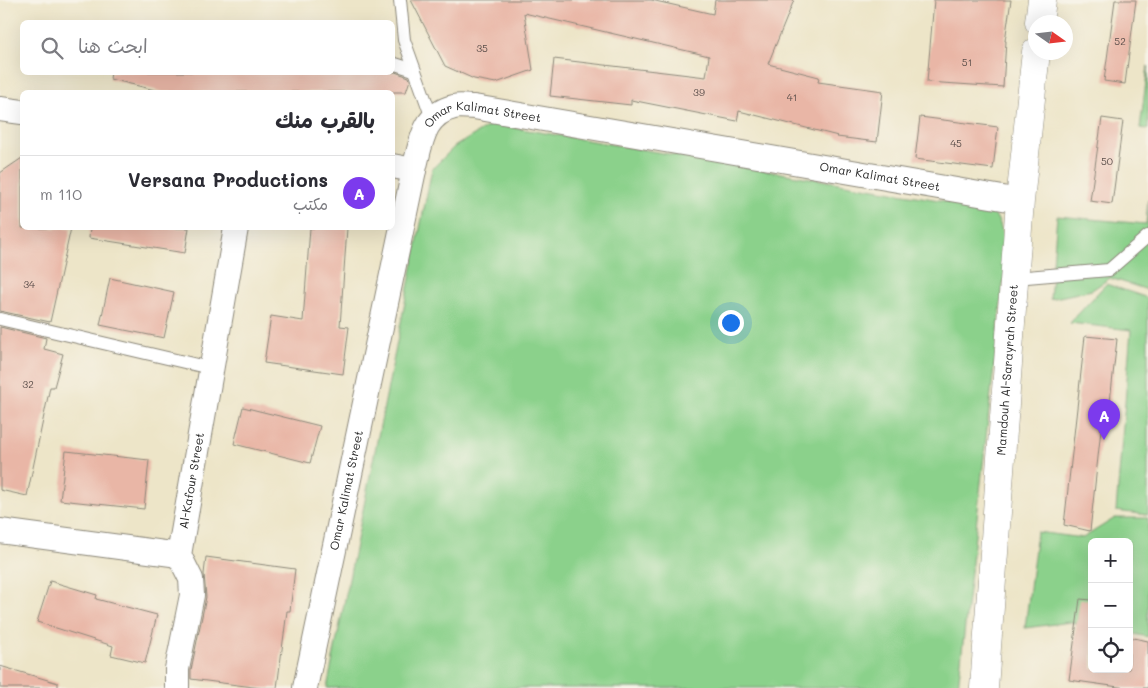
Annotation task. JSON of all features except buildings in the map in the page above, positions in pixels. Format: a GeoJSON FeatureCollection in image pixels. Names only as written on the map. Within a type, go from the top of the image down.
{"type":"FeatureCollection","features":[{"type":"Feature","properties":{"kind":"street"},"geometry":{"type":"LineString","coordinates":[[1040,15],[1042,0]]}},
{"type":"Feature","properties":{"kind":"street","name":"Mamdouh Al-Sarayrah Street"},"geometry":{"type":"LineString","coordinates":[[984,688],[1020,201],[1035,60]]}},
{"type":"Feature","properties":{"kind":"street","name":"Omar Kalimat Street"},"geometry":{"type":"LineString","coordinates":[[395,210],[403,168],[424,131],[432,118],[454,107],[474,107],[1020,201]]}},
{"type":"Feature","properties":{"kind":"street"},"geometry":{"type":"LineString","coordinates":[[0,109],[20,112]]}},
{"type":"Feature","properties":{"kind":"street","name":"Al-Kafour Street"},"geometry":{"type":"LineString","coordinates":[[179,555],[210,368],[236,230]]}},
{"type":"Feature","properties":{"kind":"street","name":"Omar Kalimat Street"},"geometry":{"type":"LineString","coordinates":[[305,688],[391,230]]}},
{"type":"Feature","properties":{"kind":"street"},"geometry":{"type":"LineString","coordinates":[[0,531],[179,555],[191,579],[192,595],[177,669],[177,688]]}},
{"type":"Feature","properties":{"kind":"lane"},"geometry":{"type":"LineString","coordinates":[[400,0],[404,40],[432,118]]}},
{"type":"Feature","properties":{"kind":"lane"},"geometry":{"type":"LineString","coordinates":[[395,64],[414,70]]}},
{"type":"Feature","properties":{"kind":"lane"},"geometry":{"type":"LineString","coordinates":[[1015,278],[1109,270],[1148,236]]}},
{"type":"Feature","properties":{"kind":"lane"},"geometry":{"type":"LineString","coordinates":[[0,319],[210,368]]}},
{"type":"Feature","properties":{"kind":"green space"},"geometry":{"type":"Polygon","coordinates":[[[1148,66],[1148,129],[1140,128],[1148,66]]]}},
{"type":"Feature","properties":{"kind":"green space"},"geometry":{"type":"Polygon","coordinates":[[[492,124],[992,209],[1000,224],[1007,250],[958,688],[327,688],[432,169],[454,147],[492,124]]]}},
{"type":"Feature","properties":{"kind":"green space"},"geometry":{"type":"Polygon","coordinates":[[[1148,200],[1148,290],[1110,278],[1092,290],[1050,299],[1057,216],[1146,224],[1148,200]]]}},
{"type":"Feature","properties":{"kind":"green space"},"geometry":{"type":"Polygon","coordinates":[[[1106,284],[1148,298],[1148,515],[1116,511],[1131,330],[1070,323],[1106,284]]]}},
{"type":"Feature","properties":{"kind":"green space"},"geometry":{"type":"Polygon","coordinates":[[[1115,518],[1148,518],[1148,637],[1133,634],[1133,538],[1088,538],[1088,625],[1070,622],[1025,628],[1037,532],[1083,538],[1115,518]]]}},
{"type":"Feature","properties":{"kind":"place","name":"Versana Productions"},"geometry":{"type":"Point","coordinates":[1104,440]}}]}
